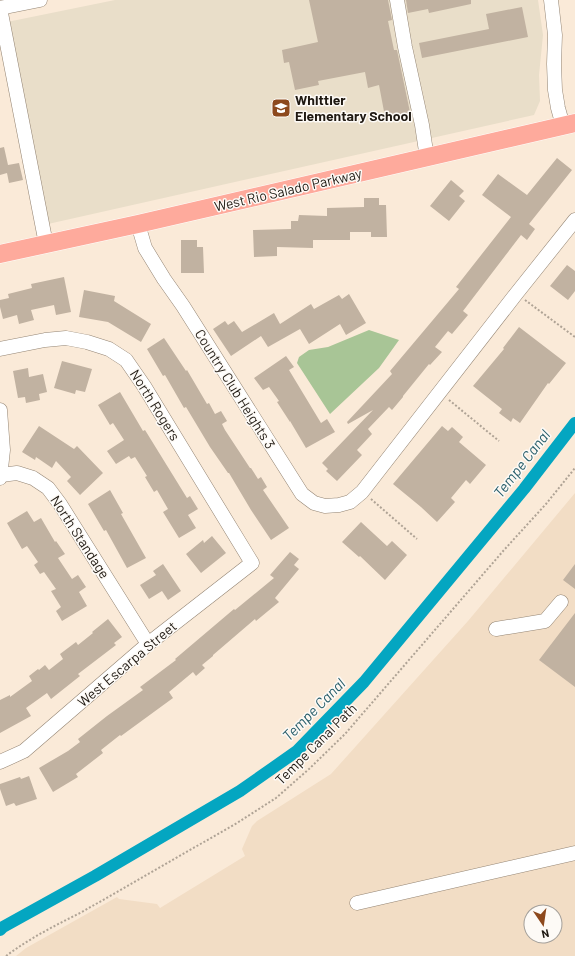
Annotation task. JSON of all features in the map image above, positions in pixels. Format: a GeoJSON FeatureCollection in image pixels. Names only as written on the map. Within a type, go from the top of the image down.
{"type":"FeatureCollection","features":[{"type":"Feature","properties":{"kind":"main road","name":"West Rio Salado Parkway"},"geometry":{"type":"LineString","coordinates":[[0,254],[138,224],[569,125]]}},
{"type":"Feature","properties":{"kind":"street"},"geometry":{"type":"LineString","coordinates":[[40,0],[0,8],[46,244]]}},
{"type":"Feature","properties":{"kind":"street"},"geometry":{"type":"LineString","coordinates":[[397,0],[405,47],[422,125],[427,158]]}},
{"type":"Feature","properties":{"kind":"street"},"geometry":{"type":"LineString","coordinates":[[550,0],[553,12],[555,35],[555,90],[558,108],[569,125]]}},
{"type":"Feature","properties":{"kind":"street","name":"Country Club Heights 3"},"geometry":{"type":"LineString","coordinates":[[138,224],[145,248],[302,494],[314,503],[325,506],[339,505],[350,502],[362,492],[575,220]]}},
{"type":"Feature","properties":{"kind":"street","name":"North Rogers"},"geometry":{"type":"LineString","coordinates":[[0,350],[44,340],[66,338],[109,349],[126,360],[144,386],[252,563]]}},
{"type":"Feature","properties":{"kind":"street","name":"North Standage"},"geometry":{"type":"LineString","coordinates":[[0,410],[3,450],[0,477],[17,473],[33,478],[48,488],[60,504],[148,644]]}},
{"type":"Feature","properties":{"kind":"street","name":"West Escarpa Street"},"geometry":{"type":"LineString","coordinates":[[0,762],[24,751],[148,644],[252,563]]}},
{"type":"Feature","properties":{"kind":"street"},"geometry":{"type":"LineString","coordinates":[[496,629],[545,621],[561,602]]}},
{"type":"Feature","properties":{"kind":"street"},"geometry":{"type":"LineString","coordinates":[[357,903],[575,853]]}},
{"type":"Feature","properties":{"kind":"path"},"geometry":{"type":"LineString","coordinates":[[516,294],[575,337]]}},
{"type":"Feature","properties":{"kind":"path"},"geometry":{"type":"LineString","coordinates":[[440,393],[499,441]]}},
{"type":"Feature","properties":{"kind":"path","name":"Tempe Canal Path"},"geometry":{"type":"LineString","coordinates":[[6,956],[21,945],[82,912],[237,823],[282,793],[345,734],[498,556],[546,504],[575,468]]}},
{"type":"Feature","properties":{"kind":"path"},"geometry":{"type":"LineString","coordinates":[[362,492],[417,539]]}},
{"type":"Feature","properties":{"kind":"shaded area","name":"Whittier Elementary School"},"geometry":{"type":"Polygon","coordinates":[[[115,0],[538,0],[543,35],[539,75],[540,101],[534,115],[48,224],[7,22],[115,0]]]}},
{"type":"Feature","properties":{"kind":"shaded area"},"geometry":{"type":"Polygon","coordinates":[[[575,493],[575,956],[16,956],[26,948],[117,897],[119,899],[157,904],[160,908],[245,856],[242,849],[252,826],[257,821],[331,774],[468,621],[575,493]]]}},
{"type":"Feature","properties":{"kind":"green space"},"geometry":{"type":"Polygon","coordinates":[[[369,330],[399,340],[379,368],[330,414],[297,363],[299,357],[309,350],[328,347],[369,330]]]}},
{"type":"Feature","properties":{"kind":"building"},"geometry":{"type":"Polygon","coordinates":[[[309,0],[388,0],[392,20],[388,21],[394,50],[397,50],[411,117],[386,122],[379,85],[368,88],[365,72],[318,81],[319,85],[295,90],[289,62],[284,63],[282,50],[318,42],[309,0]]]}},
{"type":"Feature","properties":{"kind":"building"},"geometry":{"type":"Polygon","coordinates":[[[406,0],[471,0],[471,4],[429,13],[428,9],[408,13],[406,0]]]}},
{"type":"Feature","properties":{"kind":"building"},"geometry":{"type":"Polygon","coordinates":[[[522,7],[528,37],[422,58],[419,43],[489,29],[486,14],[522,7]]]}},
{"type":"Feature","properties":{"kind":"building"},"geometry":{"type":"Polygon","coordinates":[[[4,147],[8,165],[19,163],[23,180],[9,183],[7,173],[0,175],[0,148],[4,147]]]}},
{"type":"Feature","properties":{"kind":"building"},"geometry":{"type":"Polygon","coordinates":[[[557,158],[572,170],[529,224],[535,229],[527,240],[521,235],[463,311],[468,315],[452,334],[448,331],[435,347],[442,352],[430,365],[429,364],[392,410],[389,407],[368,429],[372,434],[357,450],[362,455],[337,481],[326,471],[328,469],[322,463],[373,410],[348,424],[347,422],[392,374],[390,371],[459,289],[456,287],[511,217],[482,195],[498,174],[527,195],[557,158]]]}},
{"type":"Feature","properties":{"kind":"building"},"geometry":{"type":"Polygon","coordinates":[[[451,180],[464,191],[459,196],[465,201],[449,221],[430,206],[451,180]]]}},
{"type":"Feature","properties":{"kind":"building"},"geometry":{"type":"Polygon","coordinates":[[[364,198],[379,198],[379,205],[386,205],[387,237],[371,237],[371,232],[350,232],[350,240],[313,240],[313,248],[277,247],[277,256],[254,257],[253,230],[291,229],[291,221],[298,221],[299,215],[327,216],[327,208],[364,207],[364,198]]]}},
{"type":"Feature","properties":{"kind":"building"},"geometry":{"type":"Polygon","coordinates":[[[181,240],[197,240],[197,247],[203,247],[204,273],[181,273],[181,240]]]}},
{"type":"Feature","properties":{"kind":"building"},"geometry":{"type":"Polygon","coordinates":[[[567,265],[575,271],[575,291],[568,300],[550,286],[567,265]]]}},
{"type":"Feature","properties":{"kind":"building"},"geometry":{"type":"Polygon","coordinates":[[[64,277],[71,312],[56,315],[54,305],[31,310],[34,320],[19,324],[17,315],[3,319],[0,300],[9,298],[8,294],[32,288],[31,284],[64,277]]]}},
{"type":"Feature","properties":{"kind":"building"},"geometry":{"type":"Polygon","coordinates":[[[84,290],[115,296],[114,301],[151,324],[141,342],[108,322],[79,317],[84,290]]]}},
{"type":"Feature","properties":{"kind":"building"},"geometry":{"type":"Polygon","coordinates":[[[349,294],[366,323],[346,335],[340,324],[309,344],[300,329],[268,347],[261,336],[231,356],[213,329],[225,321],[228,325],[234,321],[242,332],[274,313],[280,324],[311,304],[314,309],[339,295],[342,299],[349,294]]]}},
{"type":"Feature","properties":{"kind":"building"},"geometry":{"type":"Polygon","coordinates":[[[519,327],[566,363],[549,384],[548,383],[520,423],[513,418],[511,422],[499,413],[502,409],[473,386],[504,349],[503,348],[519,327]]]}},
{"type":"Feature","properties":{"kind":"building"},"geometry":{"type":"Polygon","coordinates":[[[164,338],[186,371],[187,370],[207,404],[209,403],[215,414],[221,411],[227,421],[222,424],[225,430],[258,479],[261,477],[267,487],[263,490],[289,528],[271,540],[229,473],[210,447],[186,407],[184,408],[165,375],[163,376],[147,349],[164,338]]]}},
{"type":"Feature","properties":{"kind":"building"},"geometry":{"type":"Polygon","coordinates":[[[286,356],[294,367],[289,370],[321,423],[327,419],[335,432],[306,448],[277,402],[279,401],[269,387],[263,390],[254,378],[286,356]]]}},
{"type":"Feature","properties":{"kind":"building"},"geometry":{"type":"Polygon","coordinates":[[[62,361],[92,369],[85,392],[76,390],[75,394],[54,388],[62,361]]]}},
{"type":"Feature","properties":{"kind":"building"},"geometry":{"type":"Polygon","coordinates":[[[28,368],[29,377],[43,374],[47,392],[39,394],[40,400],[26,403],[25,397],[18,398],[13,371],[28,368]]]}},
{"type":"Feature","properties":{"kind":"building"},"geometry":{"type":"Polygon","coordinates":[[[120,392],[143,431],[145,430],[187,498],[190,496],[198,509],[188,515],[196,528],[179,538],[163,512],[168,509],[157,490],[154,492],[145,477],[147,476],[135,457],[131,459],[129,456],[116,464],[107,451],[124,440],[113,423],[110,425],[98,405],[120,392]]]}},
{"type":"Feature","properties":{"kind":"building"},"geometry":{"type":"Polygon","coordinates":[[[39,426],[74,449],[77,446],[103,473],[80,495],[67,481],[71,477],[56,461],[52,468],[36,457],[35,460],[22,452],[39,426]]]}},
{"type":"Feature","properties":{"kind":"building"},"geometry":{"type":"Polygon","coordinates":[[[442,426],[448,431],[452,427],[463,437],[459,442],[486,465],[470,484],[466,480],[451,498],[455,502],[437,522],[393,484],[442,426]]]}},
{"type":"Feature","properties":{"kind":"building"},"geometry":{"type":"Polygon","coordinates":[[[110,490],[123,513],[121,514],[146,558],[127,568],[106,530],[104,531],[88,504],[110,490]]]}},
{"type":"Feature","properties":{"kind":"building"},"geometry":{"type":"Polygon","coordinates":[[[27,511],[34,522],[41,518],[55,542],[56,541],[65,554],[58,558],[72,579],[78,575],[86,587],[79,592],[87,606],[62,621],[56,611],[61,607],[51,591],[56,589],[44,572],[40,574],[34,565],[38,562],[27,546],[22,549],[7,523],[27,511]]]}},
{"type":"Feature","properties":{"kind":"building"},"geometry":{"type":"Polygon","coordinates":[[[361,522],[387,546],[392,541],[407,555],[385,580],[360,556],[359,557],[342,542],[361,522]]]}},
{"type":"Feature","properties":{"kind":"building"},"geometry":{"type":"Polygon","coordinates":[[[212,536],[226,553],[201,573],[186,554],[203,540],[204,543],[212,536]]]}},
{"type":"Feature","properties":{"kind":"building"},"geometry":{"type":"Polygon","coordinates":[[[290,552],[299,559],[294,565],[299,569],[275,598],[279,602],[256,621],[255,619],[213,655],[202,665],[205,668],[196,676],[193,672],[169,692],[173,698],[101,750],[103,753],[76,774],[78,777],[53,792],[39,768],[80,742],[78,739],[143,690],[140,687],[176,660],[175,659],[234,609],[235,610],[274,578],[270,575],[290,552]]]}},
{"type":"Feature","properties":{"kind":"building"},"geometry":{"type":"Polygon","coordinates":[[[163,564],[181,591],[168,600],[162,591],[149,599],[140,585],[156,575],[153,571],[163,564]]]}},
{"type":"Feature","properties":{"kind":"building"},"geometry":{"type":"Polygon","coordinates":[[[575,564],[575,589],[563,580],[575,564]]]}},
{"type":"Feature","properties":{"kind":"building"},"geometry":{"type":"Polygon","coordinates":[[[575,613],[575,687],[539,660],[575,613]]]}},
{"type":"Feature","properties":{"kind":"building"},"geometry":{"type":"Polygon","coordinates":[[[108,619],[122,637],[114,643],[116,645],[78,674],[80,676],[51,699],[47,693],[26,708],[31,716],[0,733],[0,700],[10,695],[10,697],[32,681],[29,676],[38,669],[39,670],[45,665],[49,670],[63,659],[60,654],[76,642],[78,645],[108,619]]]}},
{"type":"Feature","properties":{"kind":"building"},"geometry":{"type":"Polygon","coordinates":[[[29,776],[37,799],[16,806],[14,803],[6,806],[0,789],[0,784],[20,777],[21,779],[29,776]]]}},
{"type":"Feature","properties":{"kind":"waterway","name":"Tempe Canal"},"geometry":{"type":"LineString","coordinates":[[0,930],[240,791],[297,751],[364,682],[524,489],[575,423]]}},
{"type":"Feature","properties":{"kind":"place","name":"Whittier Elementary School"},"geometry":{"type":"Point","coordinates":[281,108]}}]}
